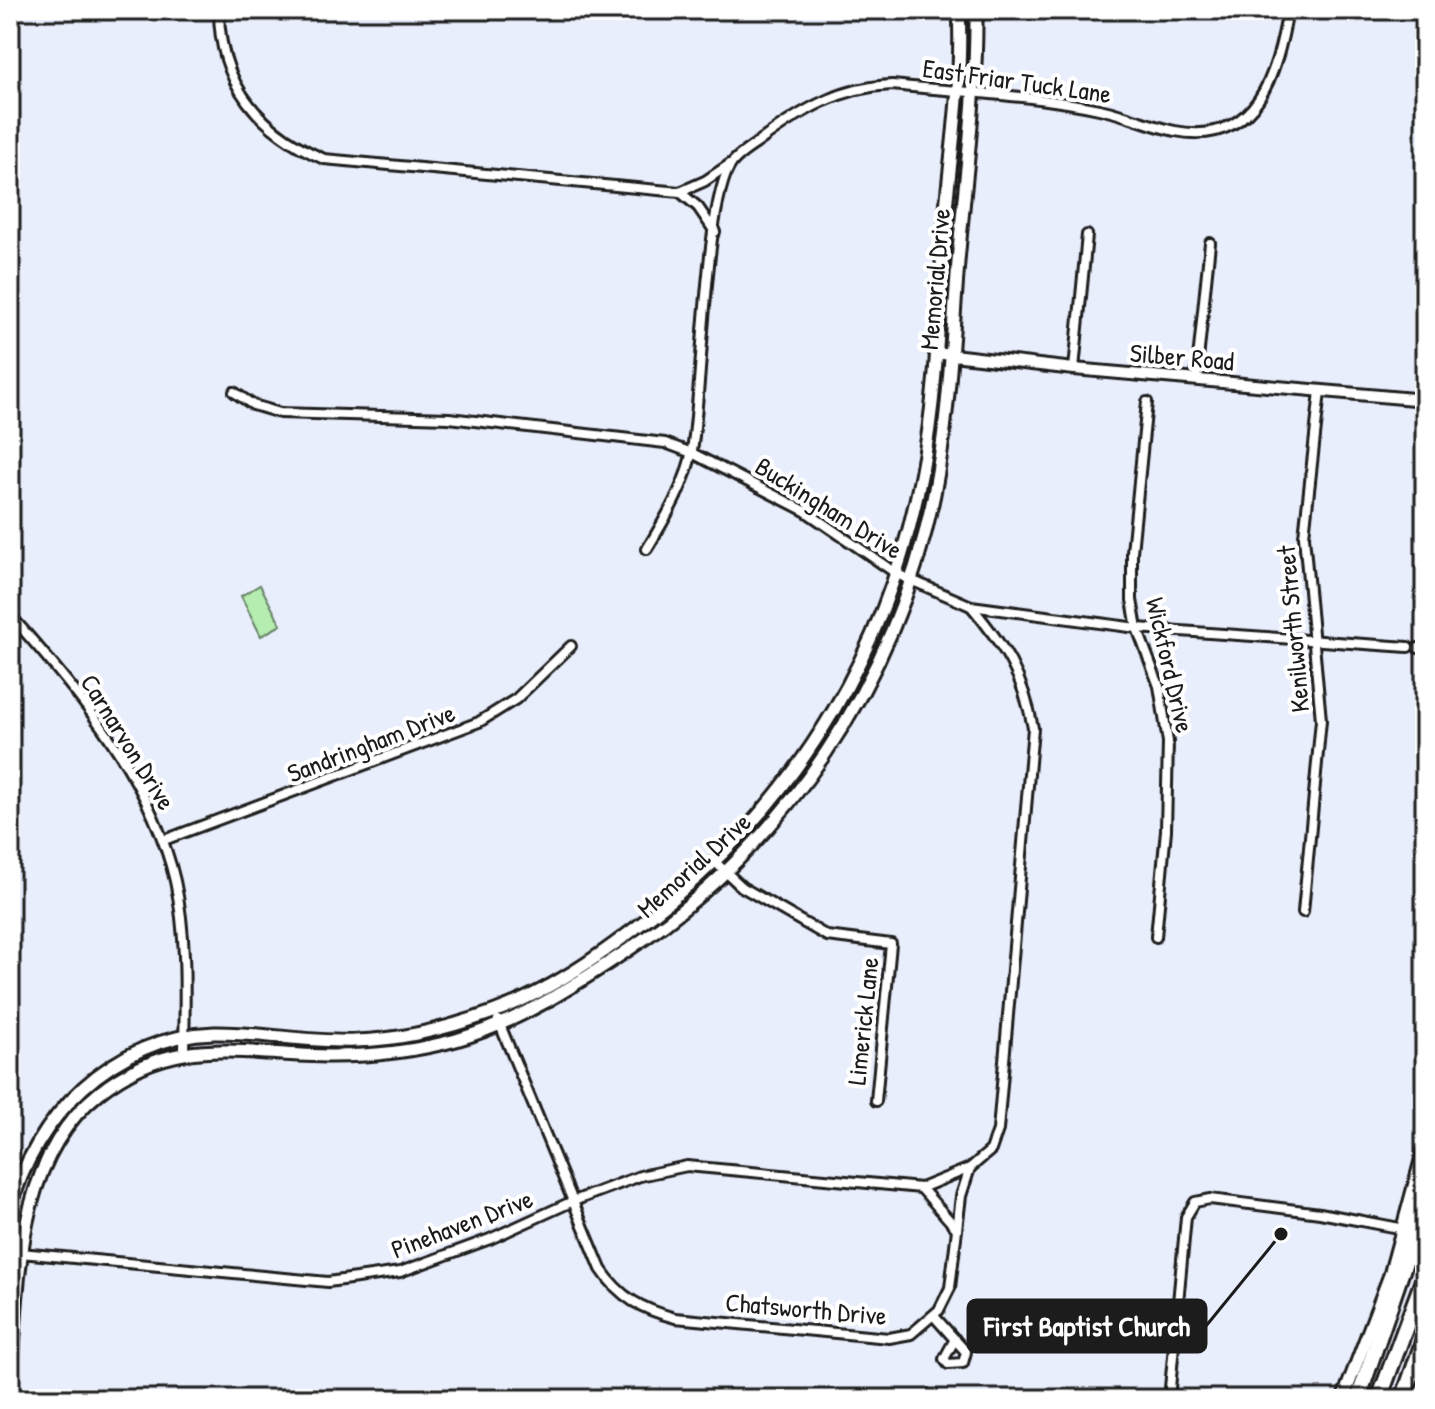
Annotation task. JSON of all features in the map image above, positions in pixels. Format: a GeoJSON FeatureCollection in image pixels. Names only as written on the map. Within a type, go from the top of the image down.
{"type":"FeatureCollection","features":[{"type":"Feature","properties":{"kind":"highway"},"geometry":{"type":"LineString","coordinates":[[1358,1399],[1408,1253],[1425,1183]]}},
{"type":"Feature","properties":{"kind":"highway"},"geometry":{"type":"LineString","coordinates":[[1379,1399],[1425,1275]]}},
{"type":"Feature","properties":{"kind":"highway"},"geometry":{"type":"LineString","coordinates":[[1403,1399],[1425,1337]]}},
{"type":"Feature","properties":{"kind":"main road","name":"Memorial Drive"},"geometry":{"type":"LineString","coordinates":[[10,1211],[32,1150],[63,1108],[110,1067],[144,1047],[184,1036],[235,1033],[351,1041],[380,1039],[419,1033],[496,1012],[567,974],[631,932],[715,862],[757,819],[822,733],[860,666],[897,574],[922,472],[956,92],[959,10]]}},
{"type":"Feature","properties":{"kind":"main road","name":"Memorial Drive"},"geometry":{"type":"LineString","coordinates":[[10,1391],[16,1252],[34,1192],[51,1151],[66,1128],[100,1092],[129,1073],[184,1051],[233,1048],[328,1056],[381,1054],[453,1041],[499,1025],[585,978],[660,928],[726,872],[789,803],[835,741],[875,669],[911,581],[934,492],[951,354],[976,10]]}},
{"type":"Feature","properties":{"kind":"main road"},"geometry":{"type":"LineString","coordinates":[[947,194],[963,196]]}},
{"type":"Feature","properties":{"kind":"main road"},"geometry":{"type":"LineString","coordinates":[[822,733],[835,741]]}},
{"type":"Feature","properties":{"kind":"main road"},"geometry":{"type":"LineString","coordinates":[[380,1039],[381,1054]]}},
{"type":"Feature","properties":{"kind":"main road"},"geometry":{"type":"LineString","coordinates":[[1343,1399],[1404,1229],[1425,1146]]}},
{"type":"Feature","properties":{"kind":"street"},"geometry":{"type":"LineString","coordinates":[[219,10],[226,57],[247,104],[275,134],[324,159],[680,192],[698,207],[715,232]]}},
{"type":"Feature","properties":{"kind":"street","name":"East Friar Tuck Lane"},"geometry":{"type":"LineString","coordinates":[[680,192],[731,163],[794,116],[828,98],[869,86],[972,93],[1100,109],[1185,133],[1220,128],[1239,119],[1268,87],[1277,68],[1288,10]]}},
{"type":"Feature","properties":{"kind":"street"},"geometry":{"type":"LineString","coordinates":[[647,549],[675,501],[692,453],[720,194],[731,163]]}},
{"type":"Feature","properties":{"kind":"street"},"geometry":{"type":"LineString","coordinates":[[1074,369],[1087,235]]}},
{"type":"Feature","properties":{"kind":"street"},"geometry":{"type":"LineString","coordinates":[[1196,379],[1210,243]]}},
{"type":"Feature","properties":{"kind":"street","name":"Silber Road"},"geometry":{"type":"LineString","coordinates":[[935,353],[1074,369],[1425,400]]}},
{"type":"Feature","properties":{"kind":"street","name":"Kenilworth Street"},"geometry":{"type":"LineString","coordinates":[[1303,912],[1321,720],[1320,682],[1312,640],[1304,536],[1320,391]]}},
{"type":"Feature","properties":{"kind":"street","name":"Buckingham Drive"},"geometry":{"type":"LineString","coordinates":[[234,392],[253,405],[280,413],[522,424],[665,443],[692,453],[805,511],[897,574],[971,606],[1137,628],[1408,647]]}},
{"type":"Feature","properties":{"kind":"street","name":"Wickford Drive"},"geometry":{"type":"LineString","coordinates":[[1147,402],[1132,552],[1132,600],[1137,628],[1159,686],[1168,742],[1166,830],[1156,937]]}},
{"type":"Feature","properties":{"kind":"street"},"geometry":{"type":"LineString","coordinates":[[955,1339],[934,1316],[950,1288],[961,1196],[970,1168],[991,1150],[998,1130],[1033,728],[1026,689],[1003,645],[971,606]]}},
{"type":"Feature","properties":{"kind":"street","name":"Carnarvon Drive"},"geometry":{"type":"LineString","coordinates":[[10,615],[61,671],[102,728],[144,798],[164,840],[176,883],[182,943],[184,1051]]}},
{"type":"Feature","properties":{"kind":"street","name":"Sandringham Drive"},"geometry":{"type":"LineString","coordinates":[[164,840],[409,751],[479,722],[516,699],[571,646]]}},
{"type":"Feature","properties":{"kind":"street"},"geometry":{"type":"LineString","coordinates":[[715,862],[726,872]]}},
{"type":"Feature","properties":{"kind":"street","name":"Limerick Lane"},"geometry":{"type":"LineString","coordinates":[[726,872],[742,887],[827,936],[891,944],[876,1101]]}},
{"type":"Feature","properties":{"kind":"street","name":"Chatsworth Drive"},"geometry":{"type":"LineString","coordinates":[[496,1012],[571,1202],[613,1287],[646,1310],[675,1318],[889,1338],[911,1334],[934,1316]]}},
{"type":"Feature","properties":{"kind":"street","name":"Pinehaven Drive"},"geometry":{"type":"LineString","coordinates":[[16,1252],[328,1282],[400,1272],[490,1239],[571,1202],[640,1176],[687,1166],[921,1188],[970,1168]]}},
{"type":"Feature","properties":{"kind":"street"},"geometry":{"type":"LineString","coordinates":[[921,1188],[958,1229]]}},
{"type":"Feature","properties":{"kind":"street"},"geometry":{"type":"LineString","coordinates":[[1169,1399],[1186,1217],[1195,1202],[1210,1199],[1274,1207],[1404,1229]]}},
{"type":"Feature","properties":{"kind":"green space"},"geometry":{"type":"Polygon","coordinates":[[[260,585],[281,625],[261,636],[241,596],[260,585]]]}},
{"type":"Feature","properties":{"kind":"place","name":"First Baptist Church"},"geometry":{"type":"Point","coordinates":[1281,1234]}}]}
